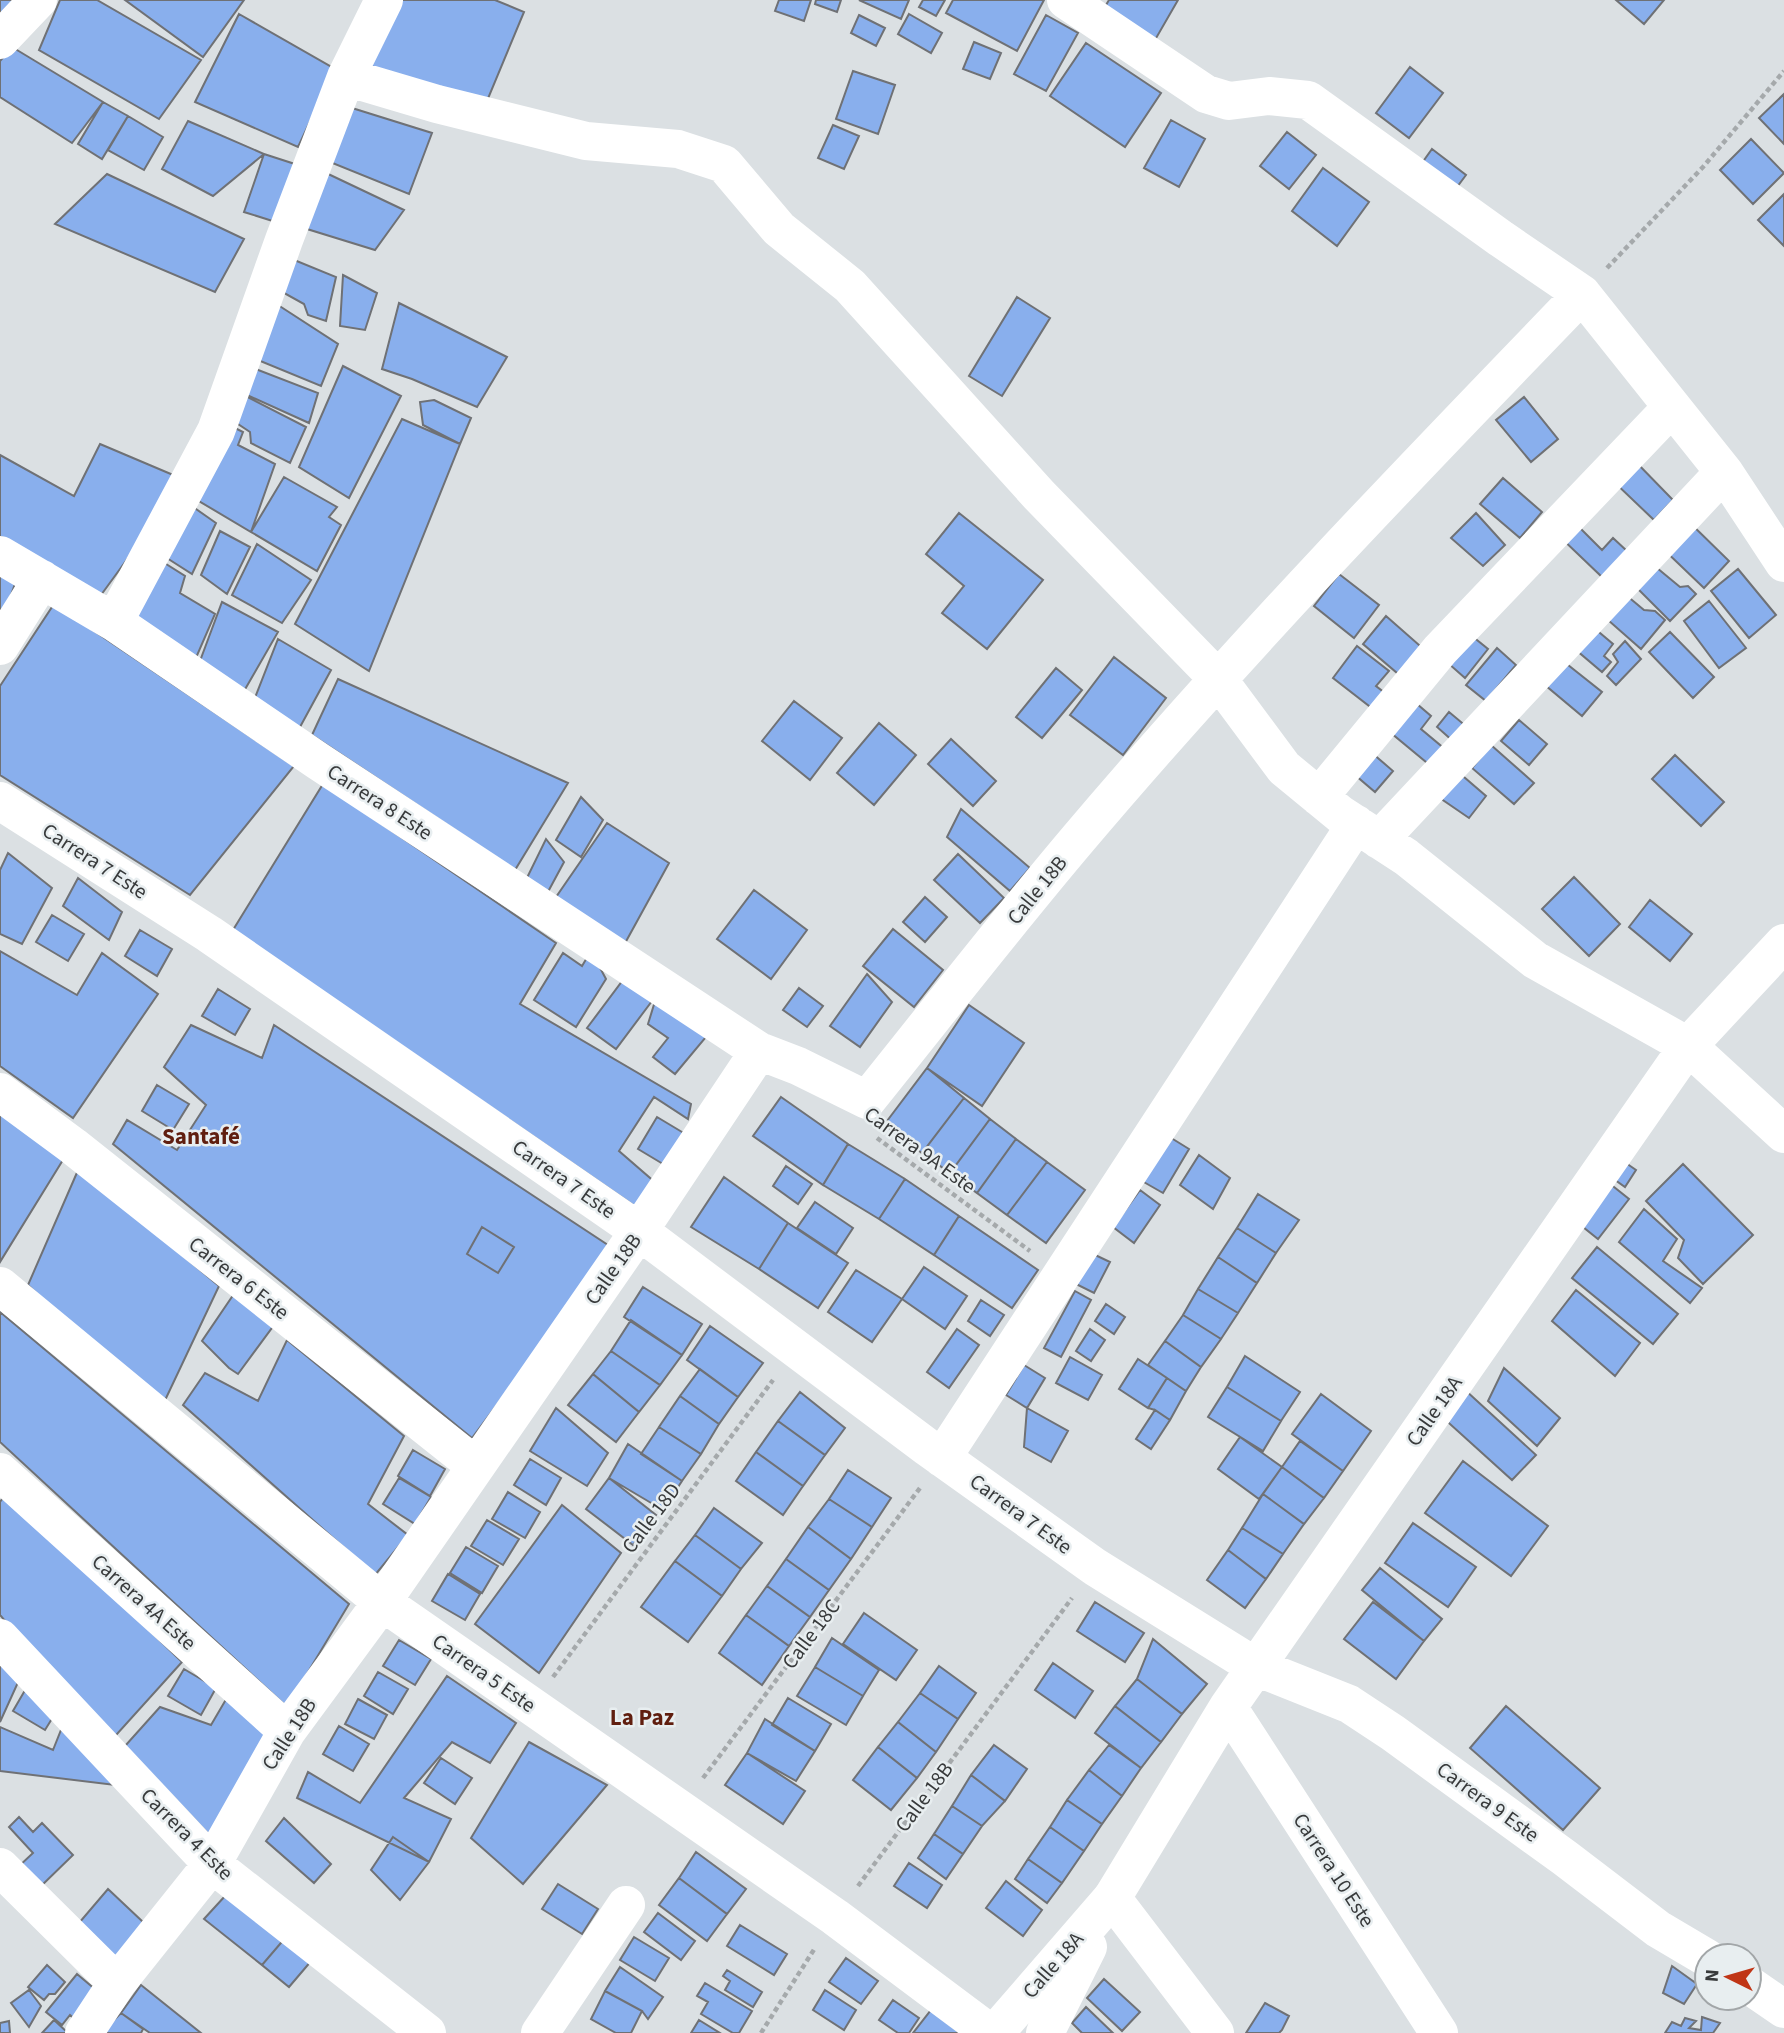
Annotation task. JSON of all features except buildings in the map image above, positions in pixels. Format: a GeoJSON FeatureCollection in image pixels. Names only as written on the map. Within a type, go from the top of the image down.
{"type":"FeatureCollection","features":[{"type":"Feature","properties":{"kind":"street"},"geometry":{"type":"LineString","coordinates":[[0,40],[38,0]]}},
{"type":"Feature","properties":{"kind":"street"},"geometry":{"type":"LineString","coordinates":[[114,622],[216,431],[346,77],[384,0]]}},
{"type":"Feature","properties":{"kind":"street"},"geometry":{"type":"LineString","coordinates":[[1066,0],[1206,94],[1228,101],[1269,96],[1308,100],[1582,294],[1724,471],[1784,564]]}},
{"type":"Feature","properties":{"kind":"street"},"geometry":{"type":"LineString","coordinates":[[346,77],[437,104],[586,141],[678,149],[724,164],[779,229],[850,286],[1039,495],[1219,679],[1284,768],[1319,797],[1406,857],[1535,960],[1688,1046],[1784,1134]]}},
{"type":"Feature","properties":{"kind":"street"},"geometry":{"type":"LineString","coordinates":[[1219,679],[1428,453],[1582,294]]}},
{"type":"Feature","properties":{"kind":"street"},"geometry":{"type":"LineString","coordinates":[[1319,797],[1440,650],[1672,407]]}},
{"type":"Feature","properties":{"kind":"street"},"geometry":{"type":"LineString","coordinates":[[942,1458],[1062,1274],[1367,832],[1724,471]]}},
{"type":"Feature","properties":{"kind":"street","name":"Carrera 8 Este"},"geometry":{"type":"LineString","coordinates":[[0,555],[114,622],[318,761],[759,1051]]}},
{"type":"Feature","properties":{"kind":"street"},"geometry":{"type":"LineString","coordinates":[[0,646],[42,579]]}},
{"type":"Feature","properties":{"kind":"street","name":"Calle 18B"},"geometry":{"type":"LineString","coordinates":[[84,2033],[117,1983],[212,1864],[287,1731],[382,1602],[639,1231],[759,1051],[799,1066],[867,1100],[1078,839],[1219,679]]}},
{"type":"Feature","properties":{"kind":"street","name":"Carrera 7 Este"},"geometry":{"type":"LineString","coordinates":[[0,801],[209,934],[639,1231],[942,1458],[1095,1567],[1256,1667]]}},
{"type":"Feature","properties":{"kind":"street","name":"Calle 18A"},"geometry":{"type":"LineString","coordinates":[[1045,2033],[1112,1898],[1228,1707],[1688,1046],[1784,943]]}},
{"type":"Feature","properties":{"kind":"street","name":"Carrera 6 Este"},"geometry":{"type":"LineString","coordinates":[[0,1092],[73,1146],[476,1466]]}},
{"type":"Feature","properties":{"kind":"street","name":"Carrera 5 Este"},"geometry":{"type":"LineString","coordinates":[[0,1286],[382,1602],[835,1917],[990,2033]]}},
{"type":"Feature","properties":{"kind":"street","name":"Carrera 4A Este"},"geometry":{"type":"LineString","coordinates":[[0,1472],[287,1731]]}},
{"type":"Feature","properties":{"kind":"street","name":"Carrera 4 Este"},"geometry":{"type":"LineString","coordinates":[[0,1639],[212,1864],[427,2033]]}},
{"type":"Feature","properties":{"kind":"street","name":"Carrera 9 Este"},"geometry":{"type":"LineString","coordinates":[[1256,1667],[1349,1704],[1565,1858],[1658,1929],[1693,1950]]}},
{"type":"Feature","properties":{"kind":"street","name":"Carrera 10 Este"},"geometry":{"type":"LineString","coordinates":[[1228,1707],[1439,2033]]}},
{"type":"Feature","properties":{"kind":"street"},"geometry":{"type":"LineString","coordinates":[[0,1867],[117,1983]]}},
{"type":"Feature","properties":{"kind":"street"},"geometry":{"type":"LineString","coordinates":[[1112,1898],[1215,2033]]}},
{"type":"Feature","properties":{"kind":"street","name":"Calle 18A"},"geometry":{"type":"LineString","coordinates":[[995,2033],[1112,1898]]}},
{"type":"Feature","properties":{"kind":"street"},"geometry":{"type":"LineString","coordinates":[[540,2033],[626,1905]]}},
{"type":"Feature","properties":{"kind":"street"},"geometry":{"type":"LineString","coordinates":[[1763,1995],[1784,2009]]}},
{"type":"Feature","properties":{"kind":"path"},"geometry":{"type":"LineString","coordinates":[[1582,294],[1703,167],[1784,71]]}},
{"type":"Feature","properties":{"kind":"path","name":"Carrera 9A Este"},"geometry":{"type":"LineString","coordinates":[[872,1133],[1062,1274]]}},
{"type":"Feature","properties":{"kind":"path","name":"Calle 18D"},"geometry":{"type":"LineString","coordinates":[[531,1706],[796,1348]]}},
{"type":"Feature","properties":{"kind":"path","name":"Calle 18C"},"geometry":{"type":"LineString","coordinates":[[680,1810],[942,1458]]}},
{"type":"Feature","properties":{"kind":"path","name":"Calle 18B"},"geometry":{"type":"LineString","coordinates":[[761,2033],[835,1917],[1095,1567]]}},
{"type":"Feature","properties":{"kind":"district","name":"Santafé"},"geometry":{"type":"Point","coordinates":[201,1136]}},
{"type":"Feature","properties":{"kind":"district","name":"La Paz"},"geometry":{"type":"Point","coordinates":[642,1717]}}]}
